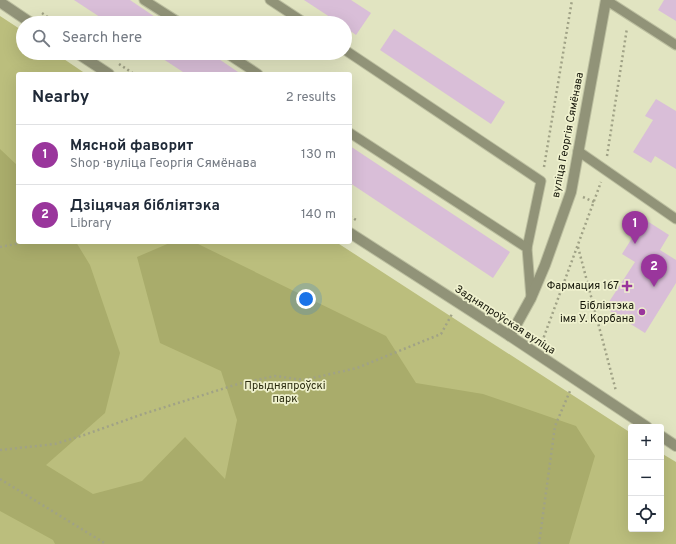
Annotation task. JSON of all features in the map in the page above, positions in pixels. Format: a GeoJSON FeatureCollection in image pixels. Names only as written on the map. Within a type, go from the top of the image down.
{"type":"FeatureCollection","features":[{"type":"Feature","properties":{"kind":"street","name":"вуліца Георгія Сямёнава"},"geometry":{"type":"LineString","coordinates":[[510,336],[531,298],[545,265],[571,192],[606,0]]}},
{"type":"Feature","properties":{"kind":"street"},"geometry":{"type":"LineString","coordinates":[[0,2],[21,16]]}},
{"type":"Feature","properties":{"kind":"street"},"geometry":{"type":"LineString","coordinates":[[88,60],[106,72]]}},
{"type":"Feature","properties":{"kind":"street","name":"Задняпроўская вуліца"},"geometry":{"type":"LineString","coordinates":[[352,234],[510,336],[642,424]]}},
{"type":"Feature","properties":{"kind":"street"},"geometry":{"type":"LineString","coordinates":[[664,438],[676,446]]}},
{"type":"Feature","properties":{"kind":"lane"},"geometry":{"type":"LineString","coordinates":[[144,0],[169,16]]}},
{"type":"Feature","properties":{"kind":"lane"},"geometry":{"type":"LineString","coordinates":[[270,0],[294,16]]}},
{"type":"Feature","properties":{"kind":"lane"},"geometry":{"type":"LineString","coordinates":[[606,0],[676,46]]}},
{"type":"Feature","properties":{"kind":"lane"},"geometry":{"type":"LineString","coordinates":[[352,55],[541,181],[527,248],[531,298]]}},
{"type":"Feature","properties":{"kind":"lane"},"geometry":{"type":"LineString","coordinates":[[237,60],[255,72]]}},
{"type":"Feature","properties":{"kind":"lane"},"geometry":{"type":"LineString","coordinates":[[352,134],[527,248]]}},
{"type":"Feature","properties":{"kind":"lane"},"geometry":{"type":"LineString","coordinates":[[578,152],[676,219]]}},
{"type":"Feature","properties":{"kind":"path"},"geometry":{"type":"LineString","coordinates":[[541,181],[572,0]]}},
{"type":"Feature","properties":{"kind":"path"},"geometry":{"type":"LineString","coordinates":[[0,247],[16,244]]}},
{"type":"Feature","properties":{"kind":"path"},"geometry":{"type":"LineString","coordinates":[[578,246],[616,391]]}},
{"type":"Feature","properties":{"kind":"path"},"geometry":{"type":"LineString","coordinates":[[0,450],[55,444],[84,436],[143,414],[238,384],[276,376],[304,380],[357,368],[441,334],[458,303]]}},
{"type":"Feature","properties":{"kind":"path"},"geometry":{"type":"LineString","coordinates":[[539,544],[555,426],[575,379]]}},
{"type":"Feature","properties":{"kind":"path"},"geometry":{"type":"LineString","coordinates":[[0,479],[106,544]]}},
{"type":"Feature","properties":{"kind":"green space","name":"Прыдняпроўскі парк"},"geometry":{"type":"Polygon","coordinates":[[[0,16],[16,26],[16,60],[65,60],[83,72],[16,72],[16,244],[339,244],[628,431],[628,532],[664,532],[664,455],[676,462],[676,544],[0,544],[0,16]]]}},
{"type":"Feature","properties":{"kind":"green space","name":"Прыдняпроўскі парк"},"geometry":{"type":"Polygon","coordinates":[[[0,149],[16,164],[16,244],[77,244],[90,265],[120,353],[105,413],[46,465],[93,494],[142,481],[185,437],[225,479],[237,420],[221,371],[160,343],[137,257],[167,244],[198,244],[386,336],[416,383],[483,394],[576,426],[595,456],[569,544],[55,544],[53,540],[0,511],[0,149]]]}},
{"type":"Feature","properties":{"kind":"building"},"geometry":{"type":"Polygon","coordinates":[[[74,0],[130,0],[154,16],[98,16],[74,0]]]}},
{"type":"Feature","properties":{"kind":"building"},"geometry":{"type":"Polygon","coordinates":[[[304,0],[351,0],[371,13],[356,35],[352,32],[352,16],[328,16],[304,0]]]}},
{"type":"Feature","properties":{"kind":"building"},"geometry":{"type":"Polygon","coordinates":[[[664,0],[676,0],[676,21],[658,10],[664,0]]]}},
{"type":"Feature","properties":{"kind":"building"},"geometry":{"type":"Polygon","coordinates":[[[394,29],[505,102],[491,124],[380,50],[394,29]]]}},
{"type":"Feature","properties":{"kind":"building"},"geometry":{"type":"Polygon","coordinates":[[[165,60],[220,60],[238,72],[183,72],[165,60]]]}},
{"type":"Feature","properties":{"kind":"building"},"geometry":{"type":"Polygon","coordinates":[[[656,99],[676,111],[676,169],[655,156],[651,163],[633,152],[653,120],[645,116],[656,99]]]}},
{"type":"Feature","properties":{"kind":"building"},"geometry":{"type":"Polygon","coordinates":[[[352,147],[510,252],[493,278],[352,184],[352,147]]]}},
{"type":"Feature","properties":{"kind":"building"},"geometry":{"type":"Polygon","coordinates":[[[644,219],[669,235],[660,250],[676,260],[676,283],[645,333],[605,308],[635,262],[622,254],[644,219]]]}},
{"type":"Feature","properties":{"kind":"place","name":"Мясной фаворит"},"geometry":{"type":"Point","coordinates":[635,244]}},
{"type":"Feature","properties":{"kind":"place","name":"Фармация 167"},"geometry":{"type":"Point","coordinates":[627,286]}},
{"type":"Feature","properties":{"kind":"place","name":"Дзіцячая бібліятэка"},"geometry":{"type":"Point","coordinates":[654,287]}},
{"type":"Feature","properties":{"kind":"place","name":"Бібліятэка імя У. Корбана"},"geometry":{"type":"Point","coordinates":[642,312]}}]}
